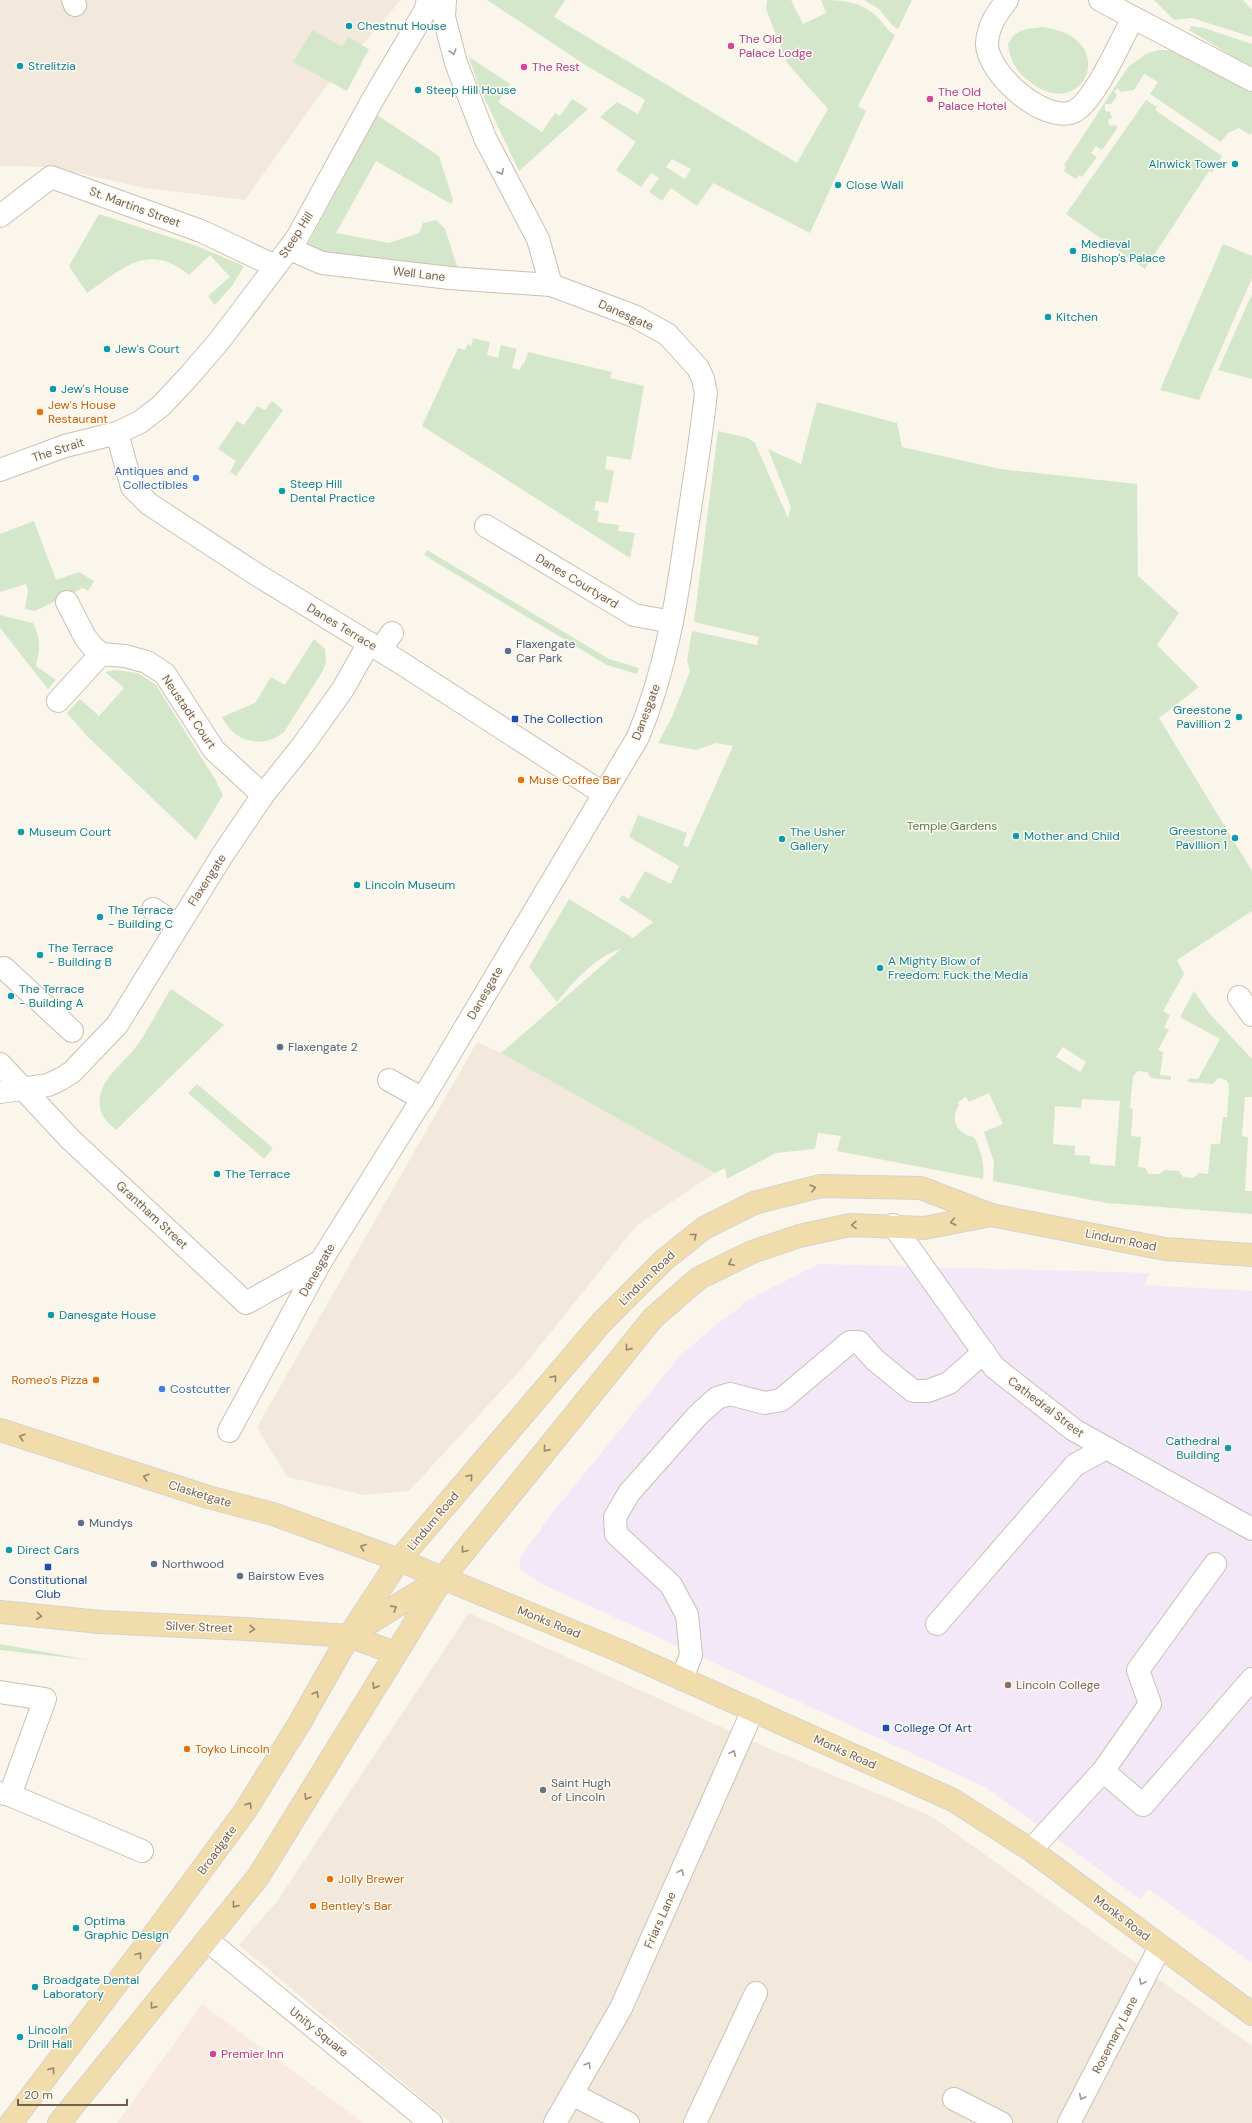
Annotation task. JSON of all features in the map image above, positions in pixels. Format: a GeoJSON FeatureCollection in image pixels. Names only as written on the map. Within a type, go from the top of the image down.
{"type":"FeatureCollection","features":[{"type":"Feature","properties":{"kind":"main road","name":"Lindum Road"},"geometry":{"type":"LineString","coordinates":[[399,1560],[602,1322],[664,1260],[704,1228],[754,1203],[821,1186],[921,1188],[991,1215],[1165,1249],[1252,1255]]}},
{"type":"Feature","properties":{"kind":"main road","name":"Lindum Road"},"geometry":{"type":"LineString","coordinates":[[442,1579],[653,1318],[699,1278],[752,1252],[799,1236],[850,1225],[893,1225],[924,1228],[991,1215]]}},
{"type":"Feature","properties":{"kind":"main road","name":"Clasketgate"},"geometry":{"type":"LineString","coordinates":[[0,1430],[208,1497],[273,1514],[399,1560]]}},
{"type":"Feature","properties":{"kind":"main road","name":"Monks Road"},"geometry":{"type":"LineString","coordinates":[[399,1560],[620,1651],[952,1800],[1031,1850],[1252,2014]]}},
{"type":"Feature","properties":{"kind":"main road","name":"Broadgate"},"geometry":{"type":"LineString","coordinates":[[11,2123],[159,1928],[245,1811],[299,1724],[349,1636],[399,1560]]}},
{"type":"Feature","properties":{"kind":"main road"},"geometry":{"type":"LineString","coordinates":[[349,1636],[442,1579]]}},
{"type":"Feature","properties":{"kind":"main road"},"geometry":{"type":"LineString","coordinates":[[59,2123],[258,1876],[442,1579]]}},
{"type":"Feature","properties":{"kind":"main road","name":"Silver Street"},"geometry":{"type":"LineString","coordinates":[[0,1612],[100,1622],[246,1628],[349,1636],[395,1653]]}},
{"type":"Feature","properties":{"kind":"street","name":"Steep Hill"},"geometry":{"type":"LineString","coordinates":[[117,433],[140,422],[161,406],[220,340],[275,266],[290,249],[373,98],[425,11],[428,0]]}},
{"type":"Feature","properties":{"kind":"street"},"geometry":{"type":"LineString","coordinates":[[445,0],[444,17],[456,63],[485,138],[538,239],[551,285]]}},
{"type":"Feature","properties":{"kind":"street"},"geometry":{"type":"LineString","coordinates":[[1008,0],[995,16],[989,31],[987,45],[992,61],[1002,78],[1014,89],[1034,104],[1057,114],[1075,111],[1085,102],[1104,73],[1133,18]]}},
{"type":"Feature","properties":{"kind":"street"},"geometry":{"type":"LineString","coordinates":[[1100,0],[1252,80]]}},
{"type":"Feature","properties":{"kind":"street","name":"St. Martins Street"},"geometry":{"type":"LineString","coordinates":[[0,216],[51,177],[201,231],[275,266]]}},
{"type":"Feature","properties":{"kind":"street","name":"Well Lane"},"geometry":{"type":"LineString","coordinates":[[290,249],[322,263],[450,278],[551,285]]}},
{"type":"Feature","properties":{"kind":"street","name":"Danesgate"},"geometry":{"type":"LineString","coordinates":[[229,1431],[321,1261],[423,1099],[635,742],[645,720],[656,688],[672,622],[703,420],[706,393],[703,378],[698,368],[679,345],[667,334],[650,324],[551,285]]}},
{"type":"Feature","properties":{"kind":"street","name":"The Strait"},"geometry":{"type":"LineString","coordinates":[[0,470],[65,446],[117,433]]}},
{"type":"Feature","properties":{"kind":"street","name":"Danes Terrace"},"geometry":{"type":"LineString","coordinates":[[117,433],[132,487],[138,494],[172,520],[259,576],[380,642],[604,794]]}},
{"type":"Feature","properties":{"kind":"street","name":"Danes Courtyard"},"geometry":{"type":"LineString","coordinates":[[486,526],[634,615],[672,622]]}},
{"type":"Feature","properties":{"kind":"street"},"geometry":{"type":"LineString","coordinates":[[63,695],[101,654],[92,646],[86,637],[67,602]]}},
{"type":"Feature","properties":{"kind":"street","name":"Flaxengate"},"geometry":{"type":"LineString","coordinates":[[0,1092],[48,1085],[72,1072],[117,1025],[178,925],[263,795],[380,642]]}},
{"type":"Feature","properties":{"kind":"street","name":"Neustadt Court"},"geometry":{"type":"LineString","coordinates":[[101,654],[125,656],[147,662],[165,674],[214,750],[263,795]]}},
{"type":"Feature","properties":{"kind":"street"},"geometry":{"type":"LineString","coordinates":[[153,909],[178,925]]}},
{"type":"Feature","properties":{"kind":"street"},"geometry":{"type":"LineString","coordinates":[[4,968],[72,1031]]}},
{"type":"Feature","properties":{"kind":"street"},"geometry":{"type":"LineString","coordinates":[[1238,998],[1252,1016]]}},
{"type":"Feature","properties":{"kind":"street","name":"Grantham Street"},"geometry":{"type":"LineString","coordinates":[[0,1064],[70,1139],[246,1302],[321,1261]]}},
{"type":"Feature","properties":{"kind":"street"},"geometry":{"type":"LineString","coordinates":[[389,1080],[423,1099]]}},
{"type":"Feature","properties":{"kind":"street","name":"Cathedral Street"},"geometry":{"type":"LineString","coordinates":[[893,1225],[994,1367],[1074,1430],[1252,1529]]}},
{"type":"Feature","properties":{"kind":"street"},"geometry":{"type":"LineString","coordinates":[[682,1678],[691,1655],[687,1615],[671,1585],[616,1534],[615,1517],[629,1493],[698,1415],[717,1398],[730,1394],[765,1403],[781,1400],[850,1342],[859,1342],[876,1360],[913,1391],[928,1391],[949,1383],[984,1352]]}},
{"type":"Feature","properties":{"kind":"street"},"geometry":{"type":"LineString","coordinates":[[937,1624],[1075,1465],[1106,1448]]}},
{"type":"Feature","properties":{"kind":"street"},"geometry":{"type":"LineString","coordinates":[[1031,1850],[1103,1771],[1150,1704],[1138,1670],[1215,1564]]}},
{"type":"Feature","properties":{"kind":"street"},"geometry":{"type":"LineString","coordinates":[[1103,1771],[1143,1805],[1252,1679]]}},
{"type":"Feature","properties":{"kind":"street"},"geometry":{"type":"LineString","coordinates":[[0,1692],[45,1699],[5,1794],[142,1851]]}},
{"type":"Feature","properties":{"kind":"street","name":"Friars Lane"},"geometry":{"type":"LineString","coordinates":[[555,2123],[621,2008],[753,1710]]}},
{"type":"Feature","properties":{"kind":"street","name":"Unity Square"},"geometry":{"type":"LineString","coordinates":[[207,1940],[431,2123]]}},
{"type":"Feature","properties":{"kind":"street","name":"Rosemary Lane"},"geometry":{"type":"LineString","coordinates":[[1069,2123],[1160,1947]]}},
{"type":"Feature","properties":{"kind":"street"},"geometry":{"type":"LineString","coordinates":[[694,2123],[756,1993]]}},
{"type":"Feature","properties":{"kind":"street"},"geometry":{"type":"LineString","coordinates":[[572,2094],[628,2123]]}},
{"type":"Feature","properties":{"kind":"street"},"geometry":{"type":"LineString","coordinates":[[954,2099],[1001,2123]]}},
{"type":"Feature","properties":{"kind":"shaded area"},"geometry":{"type":"Polygon","coordinates":[[[0,0],[401,0],[324,89],[245,200],[144,188],[52,167],[0,166],[0,0]]]}},
{"type":"Feature","properties":{"kind":"shaded area"},"geometry":{"type":"Polygon","coordinates":[[[477,1042],[501,1053],[715,1173],[636,1226],[523,1367],[409,1491],[364,1495],[287,1477],[257,1427],[477,1042]]]}},
{"type":"Feature","properties":{"kind":"shaded area","name":"Lincoln College"},"geometry":{"type":"Polygon","coordinates":[[[819,1264],[1150,1273],[1144,1285],[1252,1291],[1252,1963],[1148,1889],[1140,1899],[985,1787],[542,1584],[519,1568],[522,1554],[542,1528],[541,1527],[679,1357],[713,1327],[743,1305],[742,1303],[819,1264]]]}},
{"type":"Feature","properties":{"kind":"shaded area"},"geometry":{"type":"Polygon","coordinates":[[[469,1613],[768,1748],[931,1816],[1252,2046],[1252,2123],[451,2123],[239,1945],[278,1900],[469,1613]]]}},
{"type":"Feature","properties":{"kind":"shaded area","name":"Premier Inn"},"geometry":{"type":"Polygon","coordinates":[[[202,2004],[364,2123],[117,2123],[202,2004]]]}},
{"type":"Feature","properties":{"kind":"green space"},"geometry":{"type":"Polygon","coordinates":[[[487,0],[565,0],[554,17],[797,163],[828,109],[787,63],[766,9],[767,0],[791,0],[803,24],[826,13],[821,0],[850,2],[869,10],[878,17],[889,31],[895,35],[858,106],[866,111],[810,233],[713,183],[697,206],[671,188],[662,201],[649,192],[659,178],[651,173],[641,187],[616,170],[636,142],[600,117],[617,102],[638,114],[645,100],[587,66],[487,0]],[[672,159],[666,167],[685,179],[691,169],[672,159]]]}},
{"type":"Feature","properties":{"kind":"green space"},"geometry":{"type":"Polygon","coordinates":[[[864,0],[912,0],[898,29],[892,25],[879,9],[864,0]]]}},
{"type":"Feature","properties":{"kind":"green space"},"geometry":{"type":"Polygon","coordinates":[[[1154,0],[1243,0],[1252,10],[1252,37],[1192,18],[1174,20],[1154,0]]]}},
{"type":"Feature","properties":{"kind":"green space"},"geometry":{"type":"Polygon","coordinates":[[[1191,26],[1204,28],[1252,44],[1252,68],[1189,30],[1191,26]]]}},
{"type":"Feature","properties":{"kind":"green space"},"geometry":{"type":"Polygon","coordinates":[[[1042,27],[1067,34],[1082,45],[1088,60],[1087,74],[1079,86],[1066,93],[1050,92],[1030,82],[1021,74],[1010,56],[1008,44],[1014,35],[1031,28],[1042,27]]]}},
{"type":"Feature","properties":{"kind":"green space"},"geometry":{"type":"Polygon","coordinates":[[[313,30],[342,47],[348,37],[369,49],[347,91],[293,62],[313,30]]]}},
{"type":"Feature","properties":{"kind":"green space"},"geometry":{"type":"Polygon","coordinates":[[[1158,50],[1175,50],[1252,89],[1252,132],[1250,135],[1239,128],[1228,133],[1221,142],[1150,94],[1158,82],[1144,74],[1134,90],[1121,92],[1118,88],[1114,91],[1117,96],[1111,104],[1105,104],[1105,111],[1110,112],[1112,118],[1108,120],[1110,126],[1114,125],[1118,127],[1102,150],[1096,146],[1091,153],[1097,157],[1082,177],[1079,175],[1076,179],[1064,171],[1066,167],[1064,165],[1128,67],[1146,54],[1158,50]]]}},
{"type":"Feature","properties":{"kind":"green space"},"geometry":{"type":"Polygon","coordinates":[[[469,57],[510,84],[498,102],[542,132],[555,113],[560,116],[572,99],[588,109],[519,171],[479,87],[469,57]]]}},
{"type":"Feature","properties":{"kind":"green space"},"geometry":{"type":"Polygon","coordinates":[[[1146,100],[1157,107],[1155,110],[1222,156],[1212,173],[1209,171],[1145,269],[1066,214],[1146,100]]]}},
{"type":"Feature","properties":{"kind":"green space"},"geometry":{"type":"Polygon","coordinates":[[[377,115],[439,156],[453,200],[451,204],[376,161],[336,233],[389,243],[419,233],[423,223],[436,220],[445,229],[458,269],[327,256],[308,244],[377,115]]]}},
{"type":"Feature","properties":{"kind":"green space"},"geometry":{"type":"Polygon","coordinates":[[[99,214],[197,246],[244,266],[232,286],[215,305],[208,296],[230,277],[210,255],[189,275],[174,265],[161,260],[148,259],[136,262],[112,275],[87,293],[69,266],[99,214]]]}},
{"type":"Feature","properties":{"kind":"green space"},"geometry":{"type":"Polygon","coordinates":[[[1223,244],[1252,256],[1252,278],[1199,400],[1160,390],[1223,244]]]}},
{"type":"Feature","properties":{"kind":"green space"},"geometry":{"type":"Polygon","coordinates":[[[1252,294],[1252,379],[1218,370],[1252,294]]]}},
{"type":"Feature","properties":{"kind":"green space"},"geometry":{"type":"Polygon","coordinates":[[[473,338],[490,342],[487,355],[498,358],[501,345],[517,349],[512,368],[520,370],[522,364],[524,364],[528,352],[612,372],[610,378],[644,386],[631,460],[607,456],[605,469],[614,471],[608,503],[596,501],[594,510],[599,511],[597,522],[619,525],[618,531],[635,533],[630,558],[422,426],[458,348],[465,350],[468,344],[471,346],[473,338]]]}},
{"type":"Feature","properties":{"kind":"green space"},"geometry":{"type":"Polygon","coordinates":[[[272,401],[283,410],[236,476],[230,472],[236,461],[218,449],[237,421],[244,425],[257,406],[265,410],[272,401]]]}},
{"type":"Feature","properties":{"kind":"green space","name":"Temple Gardens"},"geometry":{"type":"Polygon","coordinates":[[[817,402],[897,423],[902,447],[1000,469],[1137,484],[1138,576],[1179,613],[1157,645],[1199,687],[1159,718],[1252,871],[1252,911],[1177,960],[1184,974],[1163,1011],[1170,1015],[1164,1027],[1169,1030],[1158,1050],[1163,1052],[1160,1075],[1171,1076],[1171,1080],[1151,1078],[1147,1072],[1138,1071],[1133,1076],[1130,1108],[1133,1109],[1131,1136],[1141,1137],[1138,1167],[1145,1168],[1149,1174],[1159,1174],[1165,1170],[1179,1171],[1183,1177],[1193,1178],[1199,1173],[1208,1174],[1211,1144],[1220,1144],[1223,1117],[1227,1117],[1229,1085],[1226,1080],[1218,1078],[1213,1084],[1188,1082],[1189,1078],[1198,1079],[1220,1039],[1180,1017],[1194,991],[1209,1013],[1252,1059],[1252,1097],[1245,1097],[1242,1136],[1248,1137],[1245,1191],[1252,1191],[1252,1214],[1107,1203],[993,1181],[994,1162],[984,1132],[1003,1124],[989,1093],[969,1102],[966,1097],[958,1102],[959,1105],[955,1116],[956,1126],[959,1130],[974,1137],[983,1163],[983,1179],[837,1151],[841,1136],[818,1133],[815,1149],[776,1153],[727,1179],[725,1168],[715,1173],[501,1053],[621,949],[612,952],[594,963],[578,978],[557,1002],[529,967],[569,899],[633,938],[653,922],[619,900],[622,895],[629,899],[645,871],[671,884],[679,866],[629,837],[638,815],[687,833],[683,845],[688,847],[733,746],[716,743],[696,750],[658,743],[672,717],[690,671],[687,660],[692,631],[757,645],[759,637],[694,622],[718,431],[748,438],[755,443],[788,518],[791,507],[768,449],[801,464],[817,402]],[[1063,1047],[1056,1057],[1080,1072],[1086,1062],[1063,1047]],[[1082,1099],[1081,1108],[1055,1106],[1053,1144],[1075,1146],[1075,1155],[1090,1156],[1090,1164],[1115,1166],[1120,1101],[1082,1099]]]}},
{"type":"Feature","properties":{"kind":"green space"},"geometry":{"type":"Polygon","coordinates":[[[34,521],[56,580],[79,572],[94,581],[88,591],[83,588],[35,611],[25,609],[28,590],[26,584],[0,592],[0,534],[34,521]]]}},
{"type":"Feature","properties":{"kind":"green space"},"geometry":{"type":"Polygon","coordinates":[[[427,550],[609,659],[639,668],[637,674],[607,665],[424,555],[427,550]]]}},
{"type":"Feature","properties":{"kind":"green space"},"geometry":{"type":"Polygon","coordinates":[[[0,615],[33,623],[39,644],[36,666],[56,680],[48,689],[0,628],[0,615]]]}},
{"type":"Feature","properties":{"kind":"green space"},"geometry":{"type":"Polygon","coordinates":[[[314,639],[325,649],[326,663],[322,672],[284,732],[276,738],[258,742],[249,741],[241,737],[227,726],[222,717],[255,703],[271,677],[285,685],[314,639]]]}},
{"type":"Feature","properties":{"kind":"green space"},"geometry":{"type":"Polygon","coordinates":[[[115,670],[138,673],[156,685],[216,781],[223,795],[196,840],[87,736],[67,713],[80,699],[99,716],[124,688],[105,672],[115,670]]]}},
{"type":"Feature","properties":{"kind":"green space"},"geometry":{"type":"Polygon","coordinates":[[[171,989],[224,1025],[116,1130],[103,1117],[100,1101],[101,1092],[110,1076],[141,1040],[171,989]]]}},
{"type":"Feature","properties":{"kind":"green space"},"geometry":{"type":"Polygon","coordinates":[[[197,1084],[273,1148],[264,1159],[188,1093],[197,1084]]]}},
{"type":"Feature","properties":{"kind":"green space"},"geometry":{"type":"Polygon","coordinates":[[[0,1644],[89,1660],[0,1650],[0,1644]]]}},
{"type":"Feature","properties":{"kind":"place","name":"Chestnut House"},"geometry":{"type":"Point","coordinates":[349,26]}},
{"type":"Feature","properties":{"kind":"place","name":"The Old Palace Lodge"},"geometry":{"type":"Point","coordinates":[731,46]}},
{"type":"Feature","properties":{"kind":"place","name":"Strelitzia"},"geometry":{"type":"Point","coordinates":[20,66]}},
{"type":"Feature","properties":{"kind":"place","name":"The Rest"},"geometry":{"type":"Point","coordinates":[524,67]}},
{"type":"Feature","properties":{"kind":"place","name":"Steep Hill House"},"geometry":{"type":"Point","coordinates":[418,90]}},
{"type":"Feature","properties":{"kind":"place","name":"The Old Palace Hotel"},"geometry":{"type":"Point","coordinates":[930,99]}},
{"type":"Feature","properties":{"kind":"place","name":"Alnwick Tower"},"geometry":{"type":"Point","coordinates":[1235,164]}},
{"type":"Feature","properties":{"kind":"place","name":"Close Wall"},"geometry":{"type":"Point","coordinates":[838,185]}},
{"type":"Feature","properties":{"kind":"place","name":"Medieval Bishop's Palace"},"geometry":{"type":"Point","coordinates":[1073,251]}},
{"type":"Feature","properties":{"kind":"place","name":"Kitchen"},"geometry":{"type":"Point","coordinates":[1048,317]}},
{"type":"Feature","properties":{"kind":"place","name":"Jew's Court"},"geometry":{"type":"Point","coordinates":[107,349]}},
{"type":"Feature","properties":{"kind":"place","name":"Jew's House"},"geometry":{"type":"Point","coordinates":[53,389]}},
{"type":"Feature","properties":{"kind":"place","name":"Jew's House Restaurant"},"geometry":{"type":"Point","coordinates":[40,412]}},
{"type":"Feature","properties":{"kind":"place","name":"Antiques and Collectibles"},"geometry":{"type":"Point","coordinates":[196,478]}},
{"type":"Feature","properties":{"kind":"place","name":"Steep Hill Dental Practice"},"geometry":{"type":"Point","coordinates":[282,491]}},
{"type":"Feature","properties":{"kind":"place","name":"Flaxengate Car Park"},"geometry":{"type":"Point","coordinates":[508,651]}},
{"type":"Feature","properties":{"kind":"place","name":"Greestone Pavillion 2"},"geometry":{"type":"Point","coordinates":[1239,717]}},
{"type":"Feature","properties":{"kind":"place","name":"The Collection"},"geometry":{"type":"Point","coordinates":[515,719]}},
{"type":"Feature","properties":{"kind":"place","name":"Muse Coffee Bar"},"geometry":{"type":"Point","coordinates":[521,780]}},
{"type":"Feature","properties":{"kind":"place","name":"Museum Court"},"geometry":{"type":"Point","coordinates":[21,832]}},
{"type":"Feature","properties":{"kind":"place","name":"Mother and Child"},"geometry":{"type":"Point","coordinates":[1016,836]}},
{"type":"Feature","properties":{"kind":"place","name":"Greestone Pavillion 1"},"geometry":{"type":"Point","coordinates":[1235,838]}},
{"type":"Feature","properties":{"kind":"place","name":"The Usher Gallery"},"geometry":{"type":"Point","coordinates":[782,839]}},
{"type":"Feature","properties":{"kind":"place","name":"Lincoln Museum"},"geometry":{"type":"Point","coordinates":[357,885]}},
{"type":"Feature","properties":{"kind":"place","name":"The Terrace - Building C"},"geometry":{"type":"Point","coordinates":[100,917]}},
{"type":"Feature","properties":{"kind":"place","name":"The Terrace - Building B"},"geometry":{"type":"Point","coordinates":[40,955]}},
{"type":"Feature","properties":{"kind":"place","name":"A Mighty Blow of Freedom: Fuck the Media"},"geometry":{"type":"Point","coordinates":[880,968]}},
{"type":"Feature","properties":{"kind":"place","name":"The Terrace - Building A"},"geometry":{"type":"Point","coordinates":[11,996]}},
{"type":"Feature","properties":{"kind":"place","name":"Flaxengate 2"},"geometry":{"type":"Point","coordinates":[280,1047]}},
{"type":"Feature","properties":{"kind":"place","name":"The Terrace"},"geometry":{"type":"Point","coordinates":[217,1174]}},
{"type":"Feature","properties":{"kind":"place","name":"Danesgate House"},"geometry":{"type":"Point","coordinates":[51,1315]}},
{"type":"Feature","properties":{"kind":"place","name":"Romeo's Pizza"},"geometry":{"type":"Point","coordinates":[96,1380]}},
{"type":"Feature","properties":{"kind":"place","name":"Costcutter"},"geometry":{"type":"Point","coordinates":[162,1389]}},
{"type":"Feature","properties":{"kind":"place","name":"Cathedral Building"},"geometry":{"type":"Point","coordinates":[1228,1448]}},
{"type":"Feature","properties":{"kind":"place","name":"Mundys"},"geometry":{"type":"Point","coordinates":[81,1523]}},
{"type":"Feature","properties":{"kind":"place","name":"Direct Cars"},"geometry":{"type":"Point","coordinates":[9,1550]}},
{"type":"Feature","properties":{"kind":"place","name":"Northwood"},"geometry":{"type":"Point","coordinates":[154,1564]}},
{"type":"Feature","properties":{"kind":"place","name":"Constitutional Club"},"geometry":{"type":"Point","coordinates":[48,1567]}},
{"type":"Feature","properties":{"kind":"place","name":"Bairstow Eves"},"geometry":{"type":"Point","coordinates":[240,1576]}},
{"type":"Feature","properties":{"kind":"place","name":"Lincoln College"},"geometry":{"type":"Point","coordinates":[1008,1685]}},
{"type":"Feature","properties":{"kind":"place","name":"College Of Art"},"geometry":{"type":"Point","coordinates":[886,1728]}},
{"type":"Feature","properties":{"kind":"place","name":"Toyko Lincoln"},"geometry":{"type":"Point","coordinates":[187,1749]}},
{"type":"Feature","properties":{"kind":"place","name":"Saint Hugh of Lincoln"},"geometry":{"type":"Point","coordinates":[543,1790]}},
{"type":"Feature","properties":{"kind":"place","name":"Jolly Brewer"},"geometry":{"type":"Point","coordinates":[330,1879]}},
{"type":"Feature","properties":{"kind":"place","name":"Bentley's Bar"},"geometry":{"type":"Point","coordinates":[313,1906]}},
{"type":"Feature","properties":{"kind":"place","name":"Optima Graphic Design"},"geometry":{"type":"Point","coordinates":[76,1928]}},
{"type":"Feature","properties":{"kind":"place","name":"Broadgate Dental Laboratory"},"geometry":{"type":"Point","coordinates":[35,1987]}},
{"type":"Feature","properties":{"kind":"place","name":"Lincoln Drill Hall"},"geometry":{"type":"Point","coordinates":[20,2037]}},
{"type":"Feature","properties":{"kind":"place","name":"Premier Inn"},"geometry":{"type":"Point","coordinates":[213,2054]}}]}
